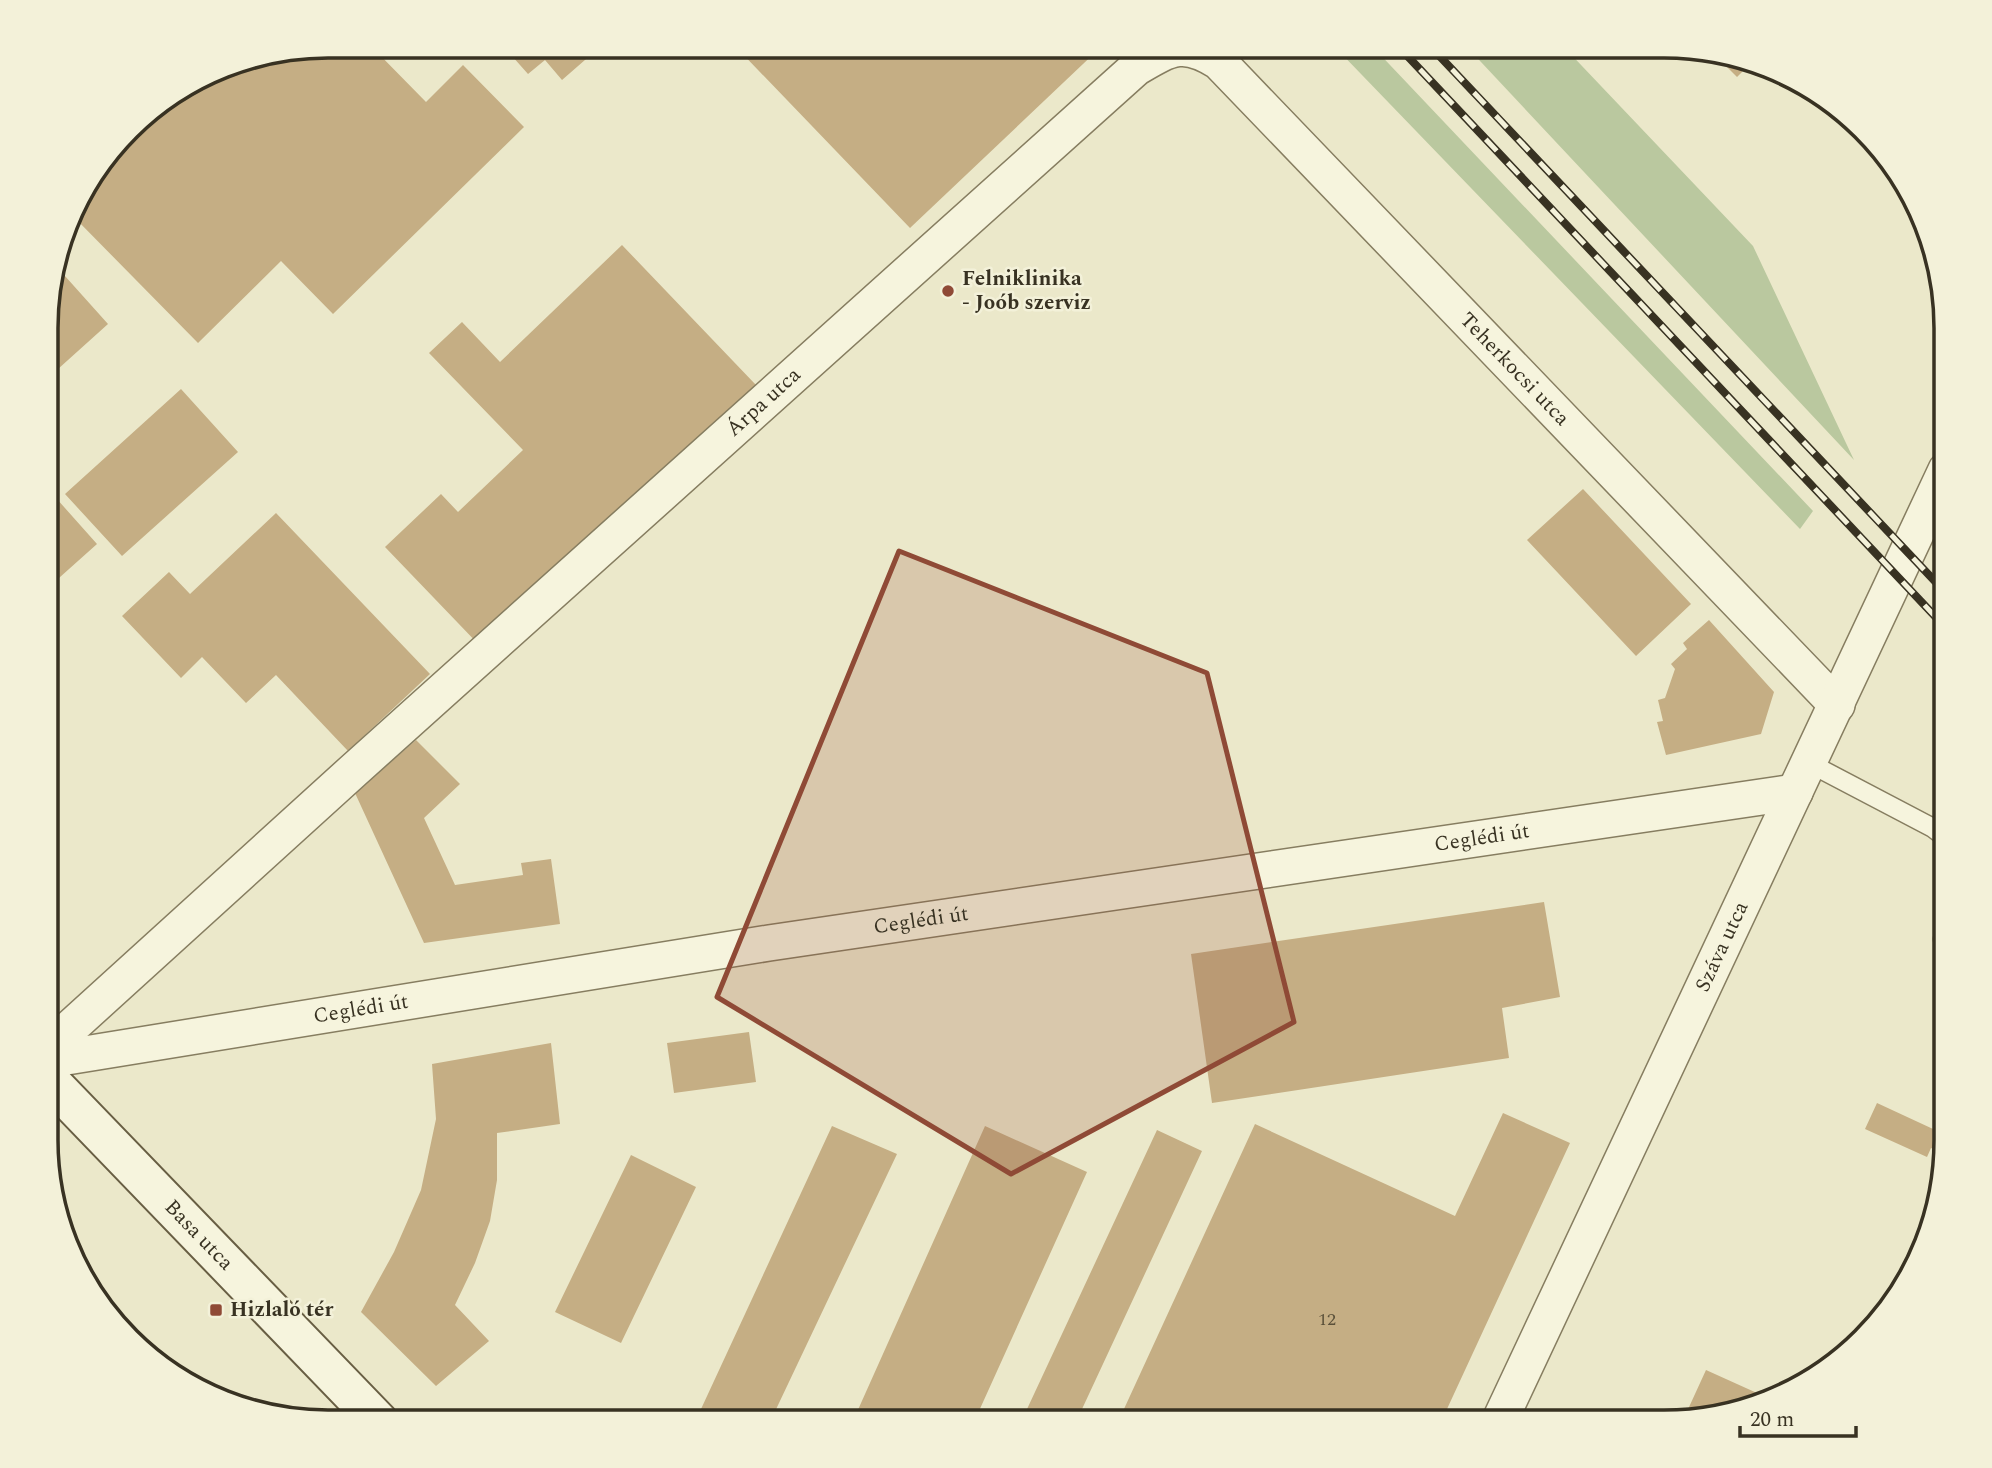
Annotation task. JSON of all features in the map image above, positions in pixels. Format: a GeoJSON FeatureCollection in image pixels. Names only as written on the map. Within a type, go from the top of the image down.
{"type":"FeatureCollection","features":[{"type":"Feature","properties":{"kind":"street","name":"Árpa utca"},"geometry":{"type":"LineString","coordinates":[[58,1039],[1136,68],[1154,58]]}},
{"type":"Feature","properties":{"kind":"street","name":"Teherkocsi utca"},"geometry":{"type":"LineString","coordinates":[[1212,58],[1837,705]]}},
{"type":"Feature","properties":{"kind":"street","name":"Száva utca"},"geometry":{"type":"LineString","coordinates":[[1505,1410],[1934,496]]}},
{"type":"Feature","properties":{"kind":"street","name":"Ceglédi út"},"geometry":{"type":"LineString","coordinates":[[58,1058],[1802,778]]}},
{"type":"Feature","properties":{"kind":"street","name":"Basa utca"},"geometry":{"type":"LineString","coordinates":[[58,1089],[367,1410]]}},
{"type":"Feature","properties":{"kind":"lane"},"geometry":{"type":"LineString","coordinates":[[1802,778],[1923,822],[1934,830]]}},
{"type":"Feature","properties":{"kind":"highlighted area"},"geometry":{"type":"Polygon","coordinates":[[[899,551],[1207,673],[1294,1022],[1011,1174],[717,997],[899,551]]]}},
{"type":"Feature","properties":{"kind":"green space"},"geometry":{"type":"Polygon","coordinates":[[[1346,58],[1383,58],[1813,511],[1800,529],[1346,58]]]}},
{"type":"Feature","properties":{"kind":"green space"},"geometry":{"type":"Polygon","coordinates":[[[1477,58],[1574,58],[1753,246],[1854,460],[1477,58]]]}},
{"type":"Feature","properties":{"kind":"building"},"geometry":{"type":"Polygon","coordinates":[[[311,58],[383,58],[426,102],[463,65],[524,127],[333,314],[281,261],[198,343],[79,222],[103,178],[125,150],[150,125],[178,103],[225,78],[275,63],[311,58]]]}},
{"type":"Feature","properties":{"kind":"building"},"geometry":{"type":"Polygon","coordinates":[[[514,58],[587,58],[562,80],[545,60],[528,74],[514,58]]]}},
{"type":"Feature","properties":{"kind":"building"},"geometry":{"type":"Polygon","coordinates":[[[747,58],[1089,58],[910,228],[747,58]]]}},
{"type":"Feature","properties":{"kind":"building"},"geometry":{"type":"Polygon","coordinates":[[[1725,65],[1744,70],[1737,77],[1725,65]]]}},
{"type":"Feature","properties":{"kind":"building"},"geometry":{"type":"Polygon","coordinates":[[[622,245],[756,385],[482,648],[385,547],[441,494],[458,512],[523,450],[429,353],[462,322],[500,362],[622,245]]]}},
{"type":"Feature","properties":{"kind":"building"},"geometry":{"type":"Polygon","coordinates":[[[63,274],[108,324],[58,369],[58,311],[63,274]]]}},
{"type":"Feature","properties":{"kind":"building"},"geometry":{"type":"Polygon","coordinates":[[[181,389],[238,452],[122,556],[65,494],[181,389]]]}},
{"type":"Feature","properties":{"kind":"building"},"geometry":{"type":"Polygon","coordinates":[[[1583,489],[1691,604],[1636,656],[1527,540],[1583,489]]]}},
{"type":"Feature","properties":{"kind":"building"},"geometry":{"type":"Polygon","coordinates":[[[58,500],[97,544],[58,579],[58,500]]]}},
{"type":"Feature","properties":{"kind":"building"},"geometry":{"type":"Polygon","coordinates":[[[276,513],[430,674],[348,751],[276,675],[246,703],[202,657],[181,678],[122,616],[169,572],[190,594],[276,513]]]}},
{"type":"Feature","properties":{"kind":"building"},"geometry":{"type":"Polygon","coordinates":[[[1709,620],[1774,692],[1761,734],[1666,755],[1657,722],[1663,721],[1658,700],[1665,698],[1675,669],[1671,664],[1687,649],[1683,643],[1709,620]]]}},
{"type":"Feature","properties":{"kind":"building"},"geometry":{"type":"Polygon","coordinates":[[[416,740],[460,784],[424,818],[455,885],[523,875],[521,863],[551,859],[560,924],[424,943],[355,793],[416,740]]]}},
{"type":"Feature","properties":{"kind":"building"},"geometry":{"type":"Polygon","coordinates":[[[1544,902],[1560,997],[1502,1008],[1509,1058],[1212,1103],[1191,954],[1544,902]]]}},
{"type":"Feature","properties":{"kind":"building"},"geometry":{"type":"Polygon","coordinates":[[[749,1032],[756,1082],[674,1093],[667,1043],[749,1032]]]}},
{"type":"Feature","properties":{"kind":"building"},"geometry":{"type":"Polygon","coordinates":[[[551,1043],[560,1124],[497,1133],[497,1180],[490,1221],[475,1263],[455,1305],[489,1341],[436,1386],[361,1312],[394,1252],[421,1190],[436,1119],[432,1064],[551,1043]]]}},
{"type":"Feature","properties":{"kind":"building"},"geometry":{"type":"Polygon","coordinates":[[[1877,1103],[1934,1129],[1934,1149],[1931,1148],[1927,1157],[1865,1129],[1877,1103]]]}},
{"type":"Feature","properties":{"kind":"building"},"geometry":{"type":"Polygon","coordinates":[[[1503,1113],[1570,1143],[1447,1410],[1124,1410],[1255,1124],[1455,1216],[1503,1113]]]}},
{"type":"Feature","properties":{"kind":"building"},"geometry":{"type":"Polygon","coordinates":[[[832,1126],[897,1154],[776,1410],[701,1410],[832,1126]]]}},
{"type":"Feature","properties":{"kind":"building"},"geometry":{"type":"Polygon","coordinates":[[[985,1126],[1087,1172],[979,1410],[858,1410],[985,1126]]]}},
{"type":"Feature","properties":{"kind":"building"},"geometry":{"type":"Polygon","coordinates":[[[1157,1130],[1202,1151],[1082,1410],[1027,1410],[1157,1130]]]}},
{"type":"Feature","properties":{"kind":"building"},"geometry":{"type":"Polygon","coordinates":[[[631,1155],[696,1187],[621,1343],[555,1312],[631,1155]]]}},
{"type":"Feature","properties":{"kind":"building"},"geometry":{"type":"Polygon","coordinates":[[[1706,1370],[1758,1393],[1717,1405],[1688,1409],[1706,1370]]]}},
{"type":"Feature","properties":{"kind":"railway"},"geometry":{"type":"LineString","coordinates":[[1409,58],[1934,615]]}},
{"type":"Feature","properties":{"kind":"railway"},"geometry":{"type":"LineString","coordinates":[[1441,58],[1934,580]]}},
{"type":"Feature","properties":{"kind":"place","name":"Felniklinika - Joób szerviz"},"geometry":{"type":"Point","coordinates":[948,291]}},
{"type":"Feature","properties":{"kind":"place","name":"Hizlaló tér"},"geometry":{"type":"Point","coordinates":[216,1310]}}]}
